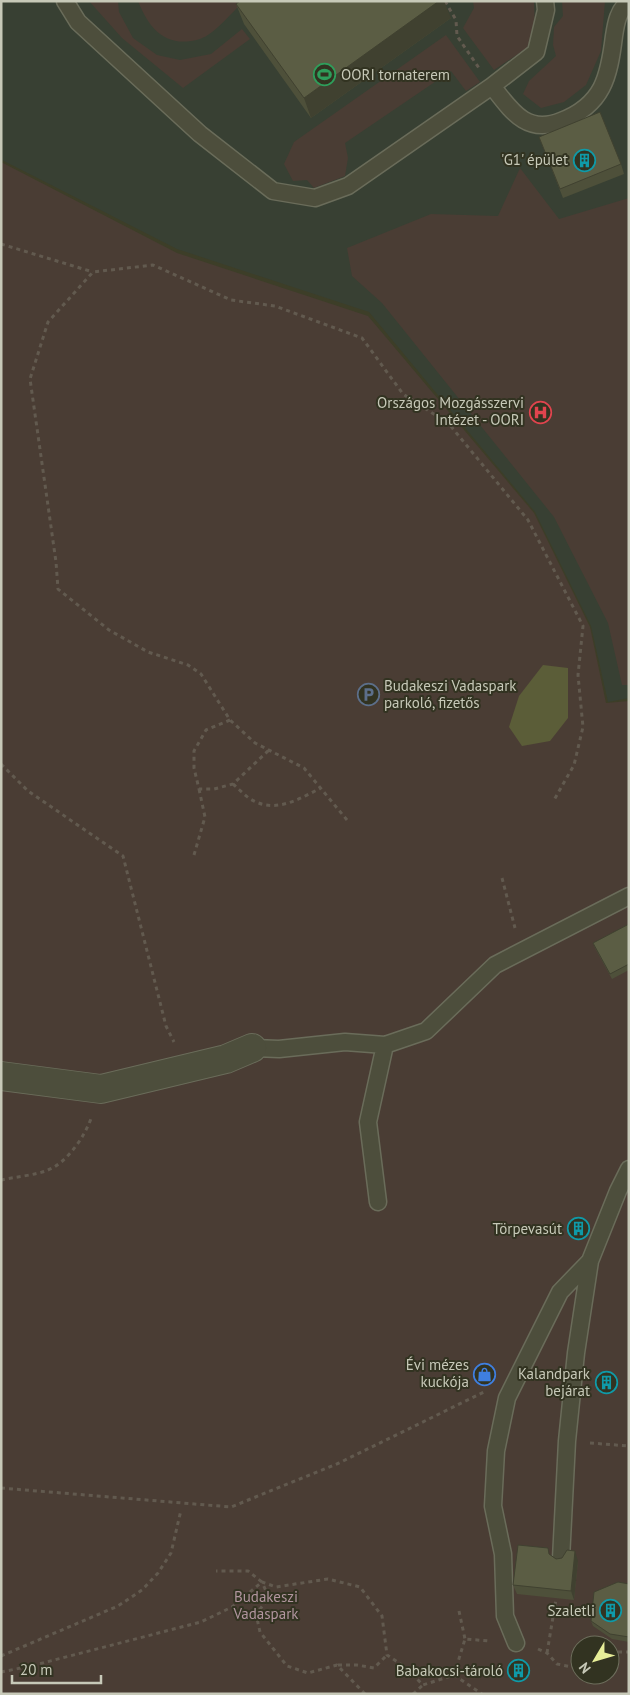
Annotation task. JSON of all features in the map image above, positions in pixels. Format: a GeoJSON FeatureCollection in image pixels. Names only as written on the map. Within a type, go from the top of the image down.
{"type":"FeatureCollection","features":[{"type":"Feature","properties":{"kind":"street"},"geometry":{"type":"LineString","coordinates":[[1,1076],[102,1089],[226,1059],[252,1048]]}},
{"type":"Feature","properties":{"kind":"lane"},"geometry":{"type":"LineString","coordinates":[[65,1],[78,22],[200,134],[273,191],[315,198],[348,186],[492,86],[536,52],[546,10],[545,1]]}},
{"type":"Feature","properties":{"kind":"lane"},"geometry":{"type":"LineString","coordinates":[[492,86],[509,108],[523,121],[540,126],[572,117],[585,108],[599,92],[610,69],[616,23],[622,7],[629,2]]}},
{"type":"Feature","properties":{"kind":"lane"},"geometry":{"type":"LineString","coordinates":[[252,1048],[279,1049],[345,1042],[385,1045],[426,1031],[495,965],[629,896]]}},
{"type":"Feature","properties":{"kind":"lane"},"geometry":{"type":"LineString","coordinates":[[378,1202],[368,1122],[385,1045]]}},
{"type":"Feature","properties":{"kind":"lane"},"geometry":{"type":"LineString","coordinates":[[561,1559],[567,1441],[576,1353],[590,1261],[618,1191],[629,1169]]}},
{"type":"Feature","properties":{"kind":"lane"},"geometry":{"type":"LineString","coordinates":[[516,1643],[505,1616],[503,1554],[493,1506],[496,1451],[507,1398],[560,1292],[590,1261]]}},
{"type":"Feature","properties":{"kind":"path"},"geometry":{"type":"LineString","coordinates":[[445,1],[456,20],[457,36],[492,86]]}},
{"type":"Feature","properties":{"kind":"path"},"geometry":{"type":"LineString","coordinates":[[1,244],[93,272],[153,265],[231,300],[275,306],[362,338],[403,394],[449,424],[528,520],[584,626],[578,675],[583,727],[574,765],[554,800]]}},
{"type":"Feature","properties":{"kind":"path"},"geometry":{"type":"LineString","coordinates":[[93,272],[48,322],[30,379],[56,562],[58,589],[109,630],[148,652],[188,665],[201,674],[230,720],[255,743],[304,768],[347,820]]}},
{"type":"Feature","properties":{"kind":"path"},"geometry":{"type":"LineString","coordinates":[[194,855],[205,817],[194,768],[194,751],[206,730],[230,720]]}},
{"type":"Feature","properties":{"kind":"path"},"geometry":{"type":"LineString","coordinates":[[199,789],[214,789],[233,784],[270,750]]}},
{"type":"Feature","properties":{"kind":"path"},"geometry":{"type":"LineString","coordinates":[[1,764],[28,791],[123,856],[166,1026],[189,1069]]}},
{"type":"Feature","properties":{"kind":"path"},"geometry":{"type":"LineString","coordinates":[[233,784],[255,802],[276,807],[293,802],[321,788]]}},
{"type":"Feature","properties":{"kind":"path"},"geometry":{"type":"LineString","coordinates":[[502,878],[521,952]]}},
{"type":"Feature","properties":{"kind":"path"},"geometry":{"type":"LineString","coordinates":[[1,1180],[48,1170],[71,1154],[89,1124],[102,1089]]}},
{"type":"Feature","properties":{"kind":"path"},"geometry":{"type":"LineString","coordinates":[[1,1488],[231,1507],[339,1463],[491,1389],[513,1386]]}},
{"type":"Feature","properties":{"kind":"path"},"geometry":{"type":"LineString","coordinates":[[567,1441],[629,1446]]}},
{"type":"Feature","properties":{"kind":"path"},"geometry":{"type":"LineString","coordinates":[[1,1656],[118,1606],[142,1590],[158,1573],[171,1553],[181,1510]]}},
{"type":"Feature","properties":{"kind":"path"},"geometry":{"type":"LineString","coordinates":[[216,1571],[248,1571],[262,1582],[276,1587],[328,1579],[360,1587],[382,1616],[388,1655],[405,1667],[423,1685]]}},
{"type":"Feature","properties":{"kind":"path"},"geometry":{"type":"LineString","coordinates":[[262,1582],[269,1598],[256,1614],[260,1632],[287,1666],[308,1673],[337,1665],[374,1668],[388,1655]]}},
{"type":"Feature","properties":{"kind":"path"},"geometry":{"type":"LineString","coordinates":[[1,1672],[201,1622],[232,1607],[262,1582]]}},
{"type":"Feature","properties":{"kind":"path"},"geometry":{"type":"LineString","coordinates":[[556,1599],[547,1653],[557,1664],[570,1667]]}},
{"type":"Feature","properties":{"kind":"path"},"geometry":{"type":"LineString","coordinates":[[459,1611],[465,1638]]}},
{"type":"Feature","properties":{"kind":"path"},"geometry":{"type":"LineString","coordinates":[[337,1665],[365,1694]]}},
{"type":"Feature","properties":{"kind":"path"},"geometry":{"type":"LineString","coordinates":[[413,1694],[423,1685],[454,1675],[482,1694]]}},
{"type":"Feature","properties":{"kind":"shaded area","name":"Országos Mozgásszervi Intézet - OORI"},"geometry":{"type":"Polygon","coordinates":[[[1,1],[629,1],[629,698],[608,702],[591,626],[535,512],[369,312],[177,249],[2,160],[1,1]]]}},
{"type":"Feature","properties":{"kind":"shaded area"},"geometry":{"type":"Polygon","coordinates":[[[543,665],[568,668],[568,718],[550,741],[522,746],[509,727],[519,696],[543,665]]]}},
{"type":"Feature","properties":{"kind":"green space"},"geometry":{"type":"Polygon","coordinates":[[[89,1],[118,1],[119,12],[133,38],[157,55],[180,60],[211,54],[242,29],[250,39],[183,88],[122,38],[89,1]]]}},
{"type":"Feature","properties":{"kind":"green space"},"geometry":{"type":"Polygon","coordinates":[[[138,1],[244,1],[206,36],[200,39],[178,41],[168,39],[153,28],[138,1]]]}},
{"type":"Feature","properties":{"kind":"green space"},"geometry":{"type":"Polygon","coordinates":[[[473,1],[534,1],[535,28],[527,48],[494,70],[463,28],[474,8],[473,1]]]}},
{"type":"Feature","properties":{"kind":"green space"},"geometry":{"type":"Polygon","coordinates":[[[562,1],[605,1],[601,51],[586,85],[564,102],[541,108],[523,94],[529,81],[556,56],[553,45],[554,27],[563,16],[562,1]]]}},
{"type":"Feature","properties":{"kind":"green space"},"geometry":{"type":"Polygon","coordinates":[[[446,35],[480,82],[466,91],[451,71],[345,143],[348,158],[345,176],[314,188],[307,180],[293,181],[284,164],[294,142],[446,35]]]}},
{"type":"Feature","properties":{"kind":"green space","name":"Budakeszi Vadaspark"},"geometry":{"type":"Polygon","coordinates":[[[1,162],[177,253],[368,316],[534,513],[590,627],[606,703],[629,701],[629,1694],[1,1694],[1,162]]]}},
{"type":"Feature","properties":{"kind":"green space"},"geometry":{"type":"Polygon","coordinates":[[[520,168],[559,219],[629,198],[629,685],[622,685],[608,623],[554,517],[382,303],[352,276],[347,248],[431,214],[498,216],[520,168]]]}},
{"type":"Feature","properties":{"kind":"building","name":"OORI tornaterem"},"geometry":{"type":"Polygon","coordinates":[[[240,1],[439,1],[304,98],[236,4],[240,1]]]}},
{"type":"Feature","properties":{"kind":"building","name":"'G1' épület"},"geometry":{"type":"Polygon","coordinates":[[[600,112],[621,164],[560,189],[539,137],[600,112]]]}},
{"type":"Feature","properties":{"kind":"building"},"geometry":{"type":"Polygon","coordinates":[[[629,924],[629,964],[610,974],[593,943],[629,924]]]}},
{"type":"Feature","properties":{"kind":"building"},"geometry":{"type":"Polygon","coordinates":[[[518,1545],[548,1548],[549,1554],[556,1559],[562,1558],[567,1550],[575,1551],[571,1591],[513,1585],[518,1545]]]}},
{"type":"Feature","properties":{"kind":"building","name":"Szaletli"},"geometry":{"type":"Polygon","coordinates":[[[618,1582],[629,1584],[629,1637],[610,1634],[591,1621],[594,1592],[618,1582]]]}},
{"type":"Feature","properties":{"kind":"place","name":"OORI tornaterem"},"geometry":{"type":"Point","coordinates":[325,75]}},
{"type":"Feature","properties":{"kind":"place","name":"'G1' épület"},"geometry":{"type":"Point","coordinates":[584,160]}},
{"type":"Feature","properties":{"kind":"place","name":"Országos Mozgásszervi Intézet - OORI"},"geometry":{"type":"Point","coordinates":[540,412]}},
{"type":"Feature","properties":{"kind":"place","name":"Budakeszi Vadaspark parkoló, fizetős"},"geometry":{"type":"Point","coordinates":[368,695]}},
{"type":"Feature","properties":{"kind":"place","name":"Törpevasút"},"geometry":{"type":"Point","coordinates":[578,1229]}},
{"type":"Feature","properties":{"kind":"place","name":"Évi mézes kuckója"},"geometry":{"type":"Point","coordinates":[485,1374]}},
{"type":"Feature","properties":{"kind":"place","name":"Kalandpark bejárat"},"geometry":{"type":"Point","coordinates":[606,1383]}},
{"type":"Feature","properties":{"kind":"place","name":"Szaletli"},"geometry":{"type":"Point","coordinates":[611,1611]}},
{"type":"Feature","properties":{"kind":"place","name":"Babakocsi-tároló"},"geometry":{"type":"Point","coordinates":[519,1671]}}]}
